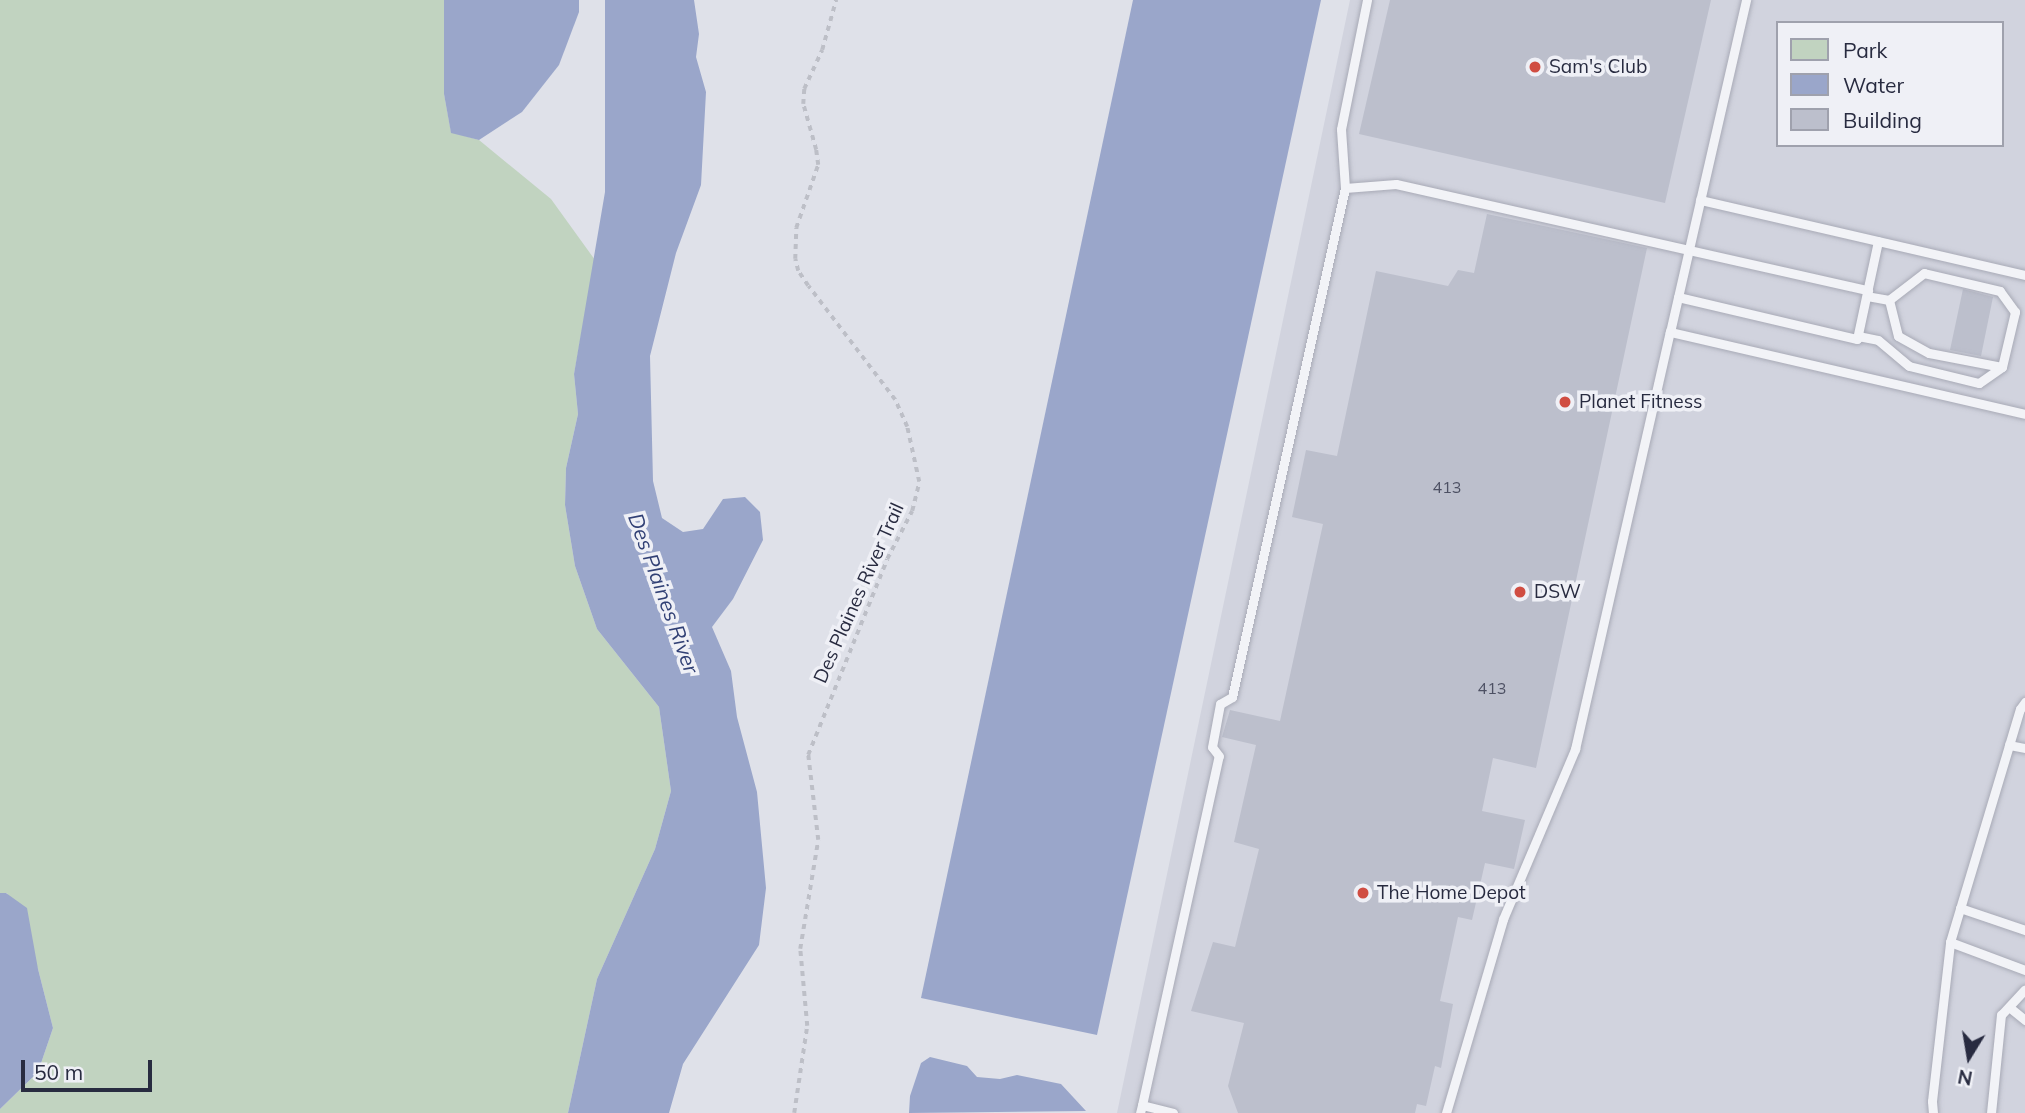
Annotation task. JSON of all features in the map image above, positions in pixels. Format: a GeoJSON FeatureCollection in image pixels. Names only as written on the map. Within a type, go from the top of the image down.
{"type":"FeatureCollection","features":[{"type":"Feature","properties":{"kind":"lane"},"geometry":{"type":"LineString","coordinates":[[1173,1113],[1141,1109],[1219,755],[1212,747],[1220,704],[1232,697],[1345,188],[1341,129],[1367,0]]}},
{"type":"Feature","properties":{"kind":"lane"},"geometry":{"type":"LineString","coordinates":[[1446,1113],[1503,919],[1575,749],[1746,0]]}},
{"type":"Feature","properties":{"kind":"lane"},"geometry":{"type":"LineString","coordinates":[[1345,188],[1396,184],[1689,248],[1889,300]]}},
{"type":"Feature","properties":{"kind":"lane"},"geometry":{"type":"LineString","coordinates":[[1700,200],[2025,275]]}},
{"type":"Feature","properties":{"kind":"lane"},"geometry":{"type":"LineString","coordinates":[[1858,336],[1878,241]]}},
{"type":"Feature","properties":{"kind":"lane"},"geometry":{"type":"LineString","coordinates":[[1678,298],[1857,339],[1858,336],[1878,340],[1909,366],[1979,383],[2003,367],[2015,312],[2000,291],[1924,273],[1889,300]]}},
{"type":"Feature","properties":{"kind":"lane"},"geometry":{"type":"LineString","coordinates":[[1889,300],[1898,336],[1929,353],[2003,367]]}},
{"type":"Feature","properties":{"kind":"lane"},"geometry":{"type":"LineString","coordinates":[[1670,332],[2025,414]]}},
{"type":"Feature","properties":{"kind":"lane"},"geometry":{"type":"LineString","coordinates":[[1933,1113],[1931,1101],[1950,942],[2009,745],[2025,702]]}},
{"type":"Feature","properties":{"kind":"lane"},"geometry":{"type":"LineString","coordinates":[[2009,745],[2025,748]]}},
{"type":"Feature","properties":{"kind":"lane"},"geometry":{"type":"LineString","coordinates":[[1961,908],[2025,930]]}},
{"type":"Feature","properties":{"kind":"lane"},"geometry":{"type":"LineString","coordinates":[[1950,942],[2025,970]]}},
{"type":"Feature","properties":{"kind":"lane"},"geometry":{"type":"LineString","coordinates":[[1991,1113],[2001,1015],[2025,989]]}},
{"type":"Feature","properties":{"kind":"lane"},"geometry":{"type":"LineString","coordinates":[[2009,1007],[2025,1020]]}},
{"type":"Feature","properties":{"kind":"path","name":"Des Plaines River Trail"},"geometry":{"type":"LineString","coordinates":[[794,1113],[807,1026],[800,949],[818,840],[808,755],[881,572],[912,511],[919,482],[907,427],[895,400],[808,286],[798,271],[795,259],[796,228],[818,165],[804,114],[804,89],[821,50],[836,0]]}},
{"type":"Feature","properties":{"kind":"shaded area"},"geometry":{"type":"Polygon","coordinates":[[[1350,0],[2025,0],[2025,1113],[1117,1113],[1350,0]]]}},
{"type":"Feature","properties":{"kind":"green space"},"geometry":{"type":"Polygon","coordinates":[[[0,0],[444,0],[444,94],[451,132],[479,140],[551,199],[595,260],[574,374],[578,414],[566,468],[565,505],[575,566],[597,629],[659,707],[671,791],[655,849],[597,979],[568,1113],[0,1113],[0,1109],[38,1072],[53,1028],[38,969],[7,893],[0,893],[0,0]]]}},
{"type":"Feature","properties":{"kind":"water"},"geometry":{"type":"Polygon","coordinates":[[[444,0],[579,0],[579,12],[559,65],[522,112],[479,140],[451,133],[444,94],[444,0]]]}},
{"type":"Feature","properties":{"kind":"water","name":"Des Plaines River"},"geometry":{"type":"Polygon","coordinates":[[[605,0],[694,0],[699,34],[696,57],[706,92],[701,185],[676,253],[650,356],[653,481],[662,518],[683,532],[703,529],[723,499],[745,497],[760,512],[763,540],[733,599],[712,627],[731,671],[737,717],[757,792],[766,888],[759,945],[683,1064],[669,1113],[568,1113],[597,979],[655,849],[671,791],[659,707],[597,629],[575,566],[565,505],[566,468],[578,414],[574,374],[605,192],[605,0]]]}},
{"type":"Feature","properties":{"kind":"water"},"geometry":{"type":"Polygon","coordinates":[[[1133,0],[1321,0],[1097,1035],[921,998],[1133,0]]]}},
{"type":"Feature","properties":{"kind":"water"},"geometry":{"type":"Polygon","coordinates":[[[0,893],[6,893],[27,908],[38,969],[53,1028],[38,1072],[0,1109],[0,893]]]}},
{"type":"Feature","properties":{"kind":"water"},"geometry":{"type":"Polygon","coordinates":[[[930,1057],[967,1066],[977,1077],[1000,1079],[1017,1075],[1061,1084],[1086,1111],[909,1113],[910,1096],[921,1063],[930,1057]]]}},
{"type":"Feature","properties":{"kind":"building","name":"Sam's Club"},"geometry":{"type":"Polygon","coordinates":[[[1390,0],[1711,0],[1665,203],[1359,134],[1390,0]]]}},
{"type":"Feature","properties":{"kind":"building"},"geometry":{"type":"Polygon","coordinates":[[[1487,214],[1647,248],[1536,768],[1493,758],[1482,811],[1525,820],[1514,869],[1485,863],[1472,920],[1458,917],[1440,1001],[1453,1004],[1441,1068],[1435,1066],[1426,1106],[1417,1104],[1415,1113],[1238,1113],[1228,1086],[1244,1023],[1191,1011],[1213,942],[1235,947],[1259,849],[1234,842],[1256,745],[1222,737],[1230,710],[1280,721],[1323,524],[1292,517],[1306,450],[1337,456],[1376,271],[1448,286],[1458,270],[1474,273],[1487,214]]]}},
{"type":"Feature","properties":{"kind":"building"},"geometry":{"type":"Polygon","coordinates":[[[1963,289],[1993,297],[1981,356],[1950,350],[1963,289]]]}},
{"type":"Feature","properties":{"kind":"place","name":"Sam's Club"},"geometry":{"type":"Point","coordinates":[1535,67]}},
{"type":"Feature","properties":{"kind":"place","name":"Planet Fitness"},"geometry":{"type":"Point","coordinates":[1565,402]}},
{"type":"Feature","properties":{"kind":"place","name":"DSW"},"geometry":{"type":"Point","coordinates":[1520,592]}},
{"type":"Feature","properties":{"kind":"place","name":"The Home Depot"},"geometry":{"type":"Point","coordinates":[1363,893]}}]}
